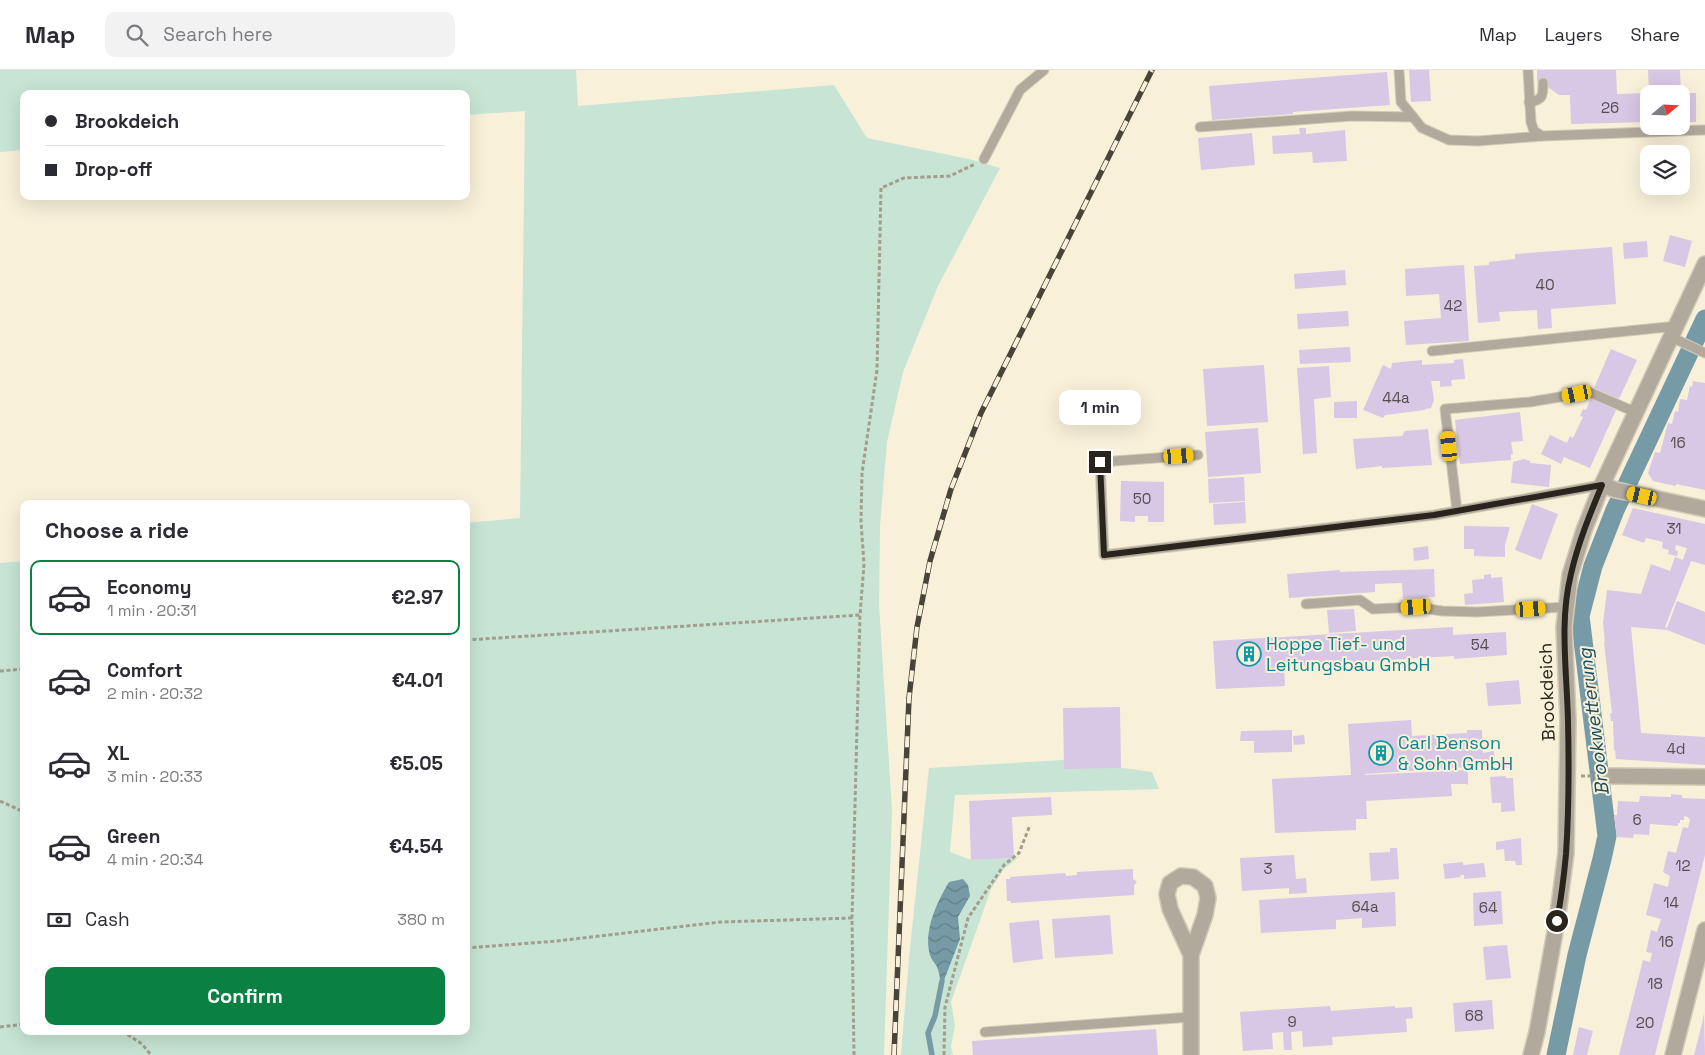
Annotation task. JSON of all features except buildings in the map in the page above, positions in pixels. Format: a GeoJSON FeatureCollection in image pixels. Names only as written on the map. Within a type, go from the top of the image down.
{"type":"FeatureCollection","features":[{"type":"Feature","properties":{"kind":"street","name":"Brookdeich"},"geometry":{"type":"LineString","coordinates":[[1531,1055],[1537,1032],[1557,921],[1566,853],[1568,776],[1564,627],[1570,575],[1584,530],[1609,488],[1635,412],[1676,335],[1705,264]]}},
{"type":"Feature","properties":{"kind":"street"},"geometry":{"type":"LineString","coordinates":[[1609,488],[1705,509]]}},
{"type":"Feature","properties":{"kind":"street"},"geometry":{"type":"LineString","coordinates":[[1610,776],[1705,777]]}},
{"type":"Feature","properties":{"kind":"street"},"geometry":{"type":"LineString","coordinates":[[1191,955],[1170,909],[1167,894],[1170,884],[1181,876],[1193,877],[1205,886],[1208,898],[1205,915],[1191,955],[1191,1055]]}},
{"type":"Feature","properties":{"kind":"street"},"geometry":{"type":"LineString","coordinates":[[1673,1055],[1705,930]]}},
{"type":"Feature","properties":{"kind":"lane"},"geometry":{"type":"LineString","coordinates":[[984,159],[1020,90],[1044,70]]}},
{"type":"Feature","properties":{"kind":"lane"},"geometry":{"type":"LineString","coordinates":[[1399,70],[1401,102],[1422,128],[1449,140],[1478,141],[1542,136],[1705,130]]}},
{"type":"Feature","properties":{"kind":"lane"},"geometry":{"type":"LineString","coordinates":[[1528,70],[1531,122],[1534,131],[1542,136]]}},
{"type":"Feature","properties":{"kind":"lane"},"geometry":{"type":"LineString","coordinates":[[1529,102],[1541,98],[1543,83]]}},
{"type":"Feature","properties":{"kind":"lane"},"geometry":{"type":"LineString","coordinates":[[1200,127],[1352,116],[1413,117]]}},
{"type":"Feature","properties":{"kind":"lane"},"geometry":{"type":"LineString","coordinates":[[1432,351],[1676,335],[1701,351]]}},
{"type":"Feature","properties":{"kind":"lane"},"geometry":{"type":"LineString","coordinates":[[1457,510],[1445,409],[1530,402],[1589,392],[1635,412]]}},
{"type":"Feature","properties":{"kind":"lane"},"geometry":{"type":"LineString","coordinates":[[1198,454],[1100,462],[1104,555],[1434,515],[1609,488]]}},
{"type":"Feature","properties":{"kind":"lane"},"geometry":{"type":"LineString","coordinates":[[1306,604],[1360,600],[1373,609],[1416,607],[1442,611],[1478,612],[1566,607]]}},
{"type":"Feature","properties":{"kind":"lane"},"geometry":{"type":"LineString","coordinates":[[985,1032],[1191,1017]]}},
{"type":"Feature","properties":{"kind":"path"},"geometry":{"type":"LineString","coordinates":[[854,1055],[852,918],[860,615],[864,564],[860,522],[862,473],[877,370],[881,188],[904,178],[950,176],[984,159]]}},
{"type":"Feature","properties":{"kind":"path"},"geometry":{"type":"LineString","coordinates":[[470,640],[860,615]]}},
{"type":"Feature","properties":{"kind":"path"},"geometry":{"type":"LineString","coordinates":[[0,671],[20,669]]}},
{"type":"Feature","properties":{"kind":"path"},"geometry":{"type":"LineString","coordinates":[[0,801],[20,810]]}},
{"type":"Feature","properties":{"kind":"path"},"geometry":{"type":"LineString","coordinates":[[944,1055],[945,1007],[968,918],[1004,865],[1019,852],[1030,825]]}},
{"type":"Feature","properties":{"kind":"path"},"geometry":{"type":"LineString","coordinates":[[470,948],[557,941],[721,922],[852,918]]}},
{"type":"Feature","properties":{"kind":"path"},"geometry":{"type":"LineString","coordinates":[[0,1027],[20,1024]]}},
{"type":"Feature","properties":{"kind":"path"},"geometry":{"type":"LineString","coordinates":[[128,1035],[142,1044],[151,1055]]}},
{"type":"Feature","properties":{"kind":"green space"},"geometry":{"type":"Polygon","coordinates":[[[0,70],[576,70],[578,106],[834,85],[867,138],[973,160],[1000,168],[938,286],[903,372],[887,442],[880,526],[879,605],[892,810],[884,1055],[0,1055],[0,563],[20,561],[20,1035],[470,1035],[470,523],[520,518],[525,111],[470,115],[470,90],[20,90],[20,150],[0,152],[0,70]]]}},
{"type":"Feature","properties":{"kind":"green space"},"geometry":{"type":"Polygon","coordinates":[[[1064,760],[1152,772],[1159,789],[955,795],[950,852],[971,860],[1014,858],[1020,856],[1004,869],[991,889],[951,1002],[955,1025],[951,1046],[953,1055],[901,1055],[929,768],[1064,760]]]}},
{"type":"Feature","properties":{"kind":"water"},"geometry":{"type":"Polygon","coordinates":[[[963,879],[968,885],[970,896],[958,917],[960,939],[941,988],[940,976],[930,956],[928,936],[932,917],[949,882],[963,879]]]}},
{"type":"Feature","properties":{"kind":"waterway","name":"Brookwetterung"},"geometry":{"type":"LineString","coordinates":[[1556,1055],[1577,955],[1607,836],[1580,616],[1593,566],[1615,510],[1705,319]]}},
{"type":"Feature","properties":{"kind":"waterway"},"geometry":{"type":"LineString","coordinates":[[932,1055],[928,1033],[935,1016],[942,981]]}},
{"type":"Feature","properties":{"kind":"railway"},"geometry":{"type":"LineString","coordinates":[[894,1055],[909,698],[917,627],[930,561],[951,489],[981,413],[1152,70]]}},
{"type":"Feature","properties":{"kind":"place","name":"Hoppe Tief- und Leitungsbau GmbH"},"geometry":{"type":"Point","coordinates":[1249,654]}},
{"type":"Feature","properties":{"kind":"place","name":"Carl Benson & Sohn GmbH"},"geometry":{"type":"Point","coordinates":[1381,753]}},
{"type":"Feature","properties":{"kind":"route"},"geometry":{"type":"LineString","coordinates":[[1100,462],[1104,555],[1434,515],[1602,485],[1584,530],[1570,575],[1566,607],[1564,627],[1568,720],[1567,824],[1566,853],[1557,921]]}}]}
